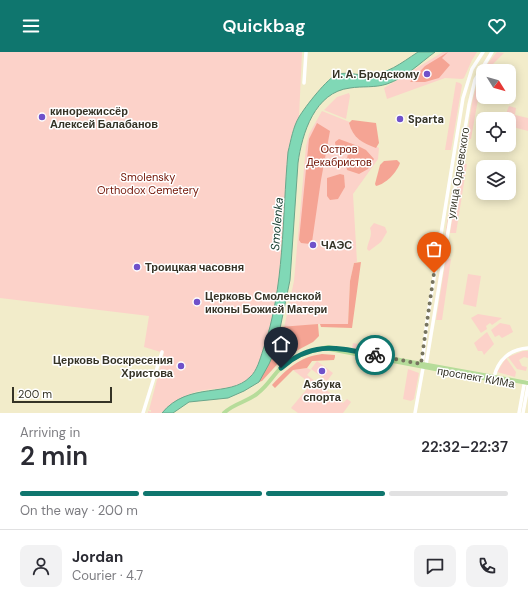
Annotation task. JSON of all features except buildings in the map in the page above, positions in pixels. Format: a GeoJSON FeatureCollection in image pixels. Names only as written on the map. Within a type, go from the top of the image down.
{"type":"FeatureCollection","features":[{"type":"Feature","properties":{"kind":"main road","name":"проспект КИМа"},"geometry":{"type":"LineString","coordinates":[[224,413],[232,406],[259,393],[281,368],[293,359],[308,352],[323,348],[527,384]]}},
{"type":"Feature","properties":{"kind":"main road","name":"проспект КИМа"},"geometry":{"type":"LineString","coordinates":[[423,365],[527,384]]}},
{"type":"Feature","properties":{"kind":"street"},"geometry":{"type":"LineString","coordinates":[[304,83],[306,52]]}},
{"type":"Feature","properties":{"kind":"street","name":"улица Одоевского"},"geometry":{"type":"LineString","coordinates":[[415,413],[423,365],[430,302],[465,89],[472,69],[483,52]]}},
{"type":"Feature","properties":{"kind":"street","name":"улица Одоевского"},"geometry":{"type":"LineString","coordinates":[[423,365],[437,303],[473,90],[480,70],[492,52]]}},
{"type":"Feature","properties":{"kind":"street"},"geometry":{"type":"LineString","coordinates":[[448,189],[456,190]]}},
{"type":"Feature","properties":{"kind":"street"},"geometry":{"type":"LineString","coordinates":[[430,302],[437,303]]}},
{"type":"Feature","properties":{"kind":"street"},"geometry":{"type":"LineString","coordinates":[[494,377],[497,366],[505,356],[516,350],[528,348]]}},
{"type":"Feature","properties":{"kind":"street"},"geometry":{"type":"LineString","coordinates":[[143,413],[162,352]]}},
{"type":"Feature","properties":{"kind":"street"},"geometry":{"type":"LineString","coordinates":[[519,413],[527,384]]}},
{"type":"Feature","properties":{"kind":"street"},"geometry":{"type":"LineString","coordinates":[[522,413],[527,384]]}},
{"type":"Feature","properties":{"kind":"green space","name":"Smolensky Orthodox Cemetery"},"geometry":{"type":"Polygon","coordinates":[[[0,52],[302,52],[299,117],[293,130],[288,152],[283,236],[275,307],[268,338],[259,363],[248,379],[235,386],[205,390],[190,394],[163,412],[148,413],[148,411],[151,412],[151,410],[149,410],[164,353],[144,347],[149,316],[0,298],[0,52]]]}},
{"type":"Feature","properties":{"kind":"green space"},"geometry":{"type":"Polygon","coordinates":[[[443,52],[477,52],[464,78],[445,78],[387,99],[384,88],[443,52]]]}},
{"type":"Feature","properties":{"kind":"green space"},"geometry":{"type":"Polygon","coordinates":[[[497,52],[504,53],[493,64],[488,64],[497,52]]]}},
{"type":"Feature","properties":{"kind":"green space"},"geometry":{"type":"Polygon","coordinates":[[[456,82],[462,85],[451,150],[445,150],[456,82]]]}},
{"type":"Feature","properties":{"kind":"green space"},"geometry":{"type":"Polygon","coordinates":[[[476,87],[476,104],[477,104],[471,139],[467,139],[470,114],[476,87]]]}},
{"type":"Feature","properties":{"kind":"green space"},"geometry":{"type":"Polygon","coordinates":[[[349,93],[350,96],[346,119],[324,110],[337,97],[349,93]]]}},
{"type":"Feature","properties":{"kind":"green space"},"geometry":{"type":"Polygon","coordinates":[[[509,106],[516,108],[515,112],[507,112],[509,106]]]}},
{"type":"Feature","properties":{"kind":"green space","name":"Остров Декабристов"},"geometry":{"type":"Polygon","coordinates":[[[322,111],[372,131],[375,146],[379,148],[378,159],[353,194],[357,262],[354,263],[350,281],[348,324],[319,324],[284,328],[294,281],[306,146],[309,134],[322,111]]]}},
{"type":"Feature","properties":{"kind":"green space"},"geometry":{"type":"Polygon","coordinates":[[[516,115],[528,118],[528,131],[516,128],[516,115]]]}},
{"type":"Feature","properties":{"kind":"green space"},"geometry":{"type":"Polygon","coordinates":[[[461,163],[467,164],[456,233],[450,233],[461,163]]]}},
{"type":"Feature","properties":{"kind":"green space"},"geometry":{"type":"Polygon","coordinates":[[[452,192],[453,193],[434,300],[452,192]]]}},
{"type":"Feature","properties":{"kind":"green space"},"geometry":{"type":"Polygon","coordinates":[[[374,223],[385,227],[387,232],[381,242],[369,251],[367,249],[371,236],[370,228],[374,223]]]}},
{"type":"Feature","properties":{"kind":"green space"},"geometry":{"type":"Polygon","coordinates":[[[446,258],[451,259],[442,320],[436,320],[446,258]]]}},
{"type":"Feature","properties":{"kind":"green space"},"geometry":{"type":"Polygon","coordinates":[[[468,274],[481,276],[476,307],[463,304],[468,274]]]}},
{"type":"Feature","properties":{"kind":"green space"},"geometry":{"type":"Polygon","coordinates":[[[478,314],[502,318],[492,325],[490,323],[486,326],[487,329],[481,333],[471,318],[478,314]]]}},
{"type":"Feature","properties":{"kind":"green space"},"geometry":{"type":"Polygon","coordinates":[[[500,323],[510,325],[513,332],[502,338],[499,335],[495,337],[491,330],[500,323]]]}},
{"type":"Feature","properties":{"kind":"green space"},"geometry":{"type":"Polygon","coordinates":[[[487,332],[494,344],[484,355],[482,351],[478,351],[474,343],[487,332]]]}},
{"type":"Feature","properties":{"kind":"green space"},"geometry":{"type":"Polygon","coordinates":[[[353,343],[387,350],[386,354],[352,348],[353,343]]]}},
{"type":"Feature","properties":{"kind":"green space"},"geometry":{"type":"Polygon","coordinates":[[[523,351],[528,351],[528,358],[524,357],[519,360],[522,366],[527,367],[526,371],[517,369],[508,357],[523,351]]]}},
{"type":"Feature","properties":{"kind":"green space"},"geometry":{"type":"Polygon","coordinates":[[[506,358],[516,372],[515,377],[497,372],[506,358]]]}},
{"type":"Feature","properties":{"kind":"green space","name":"Азбука спорта"},"geometry":{"type":"Polygon","coordinates":[[[317,361],[333,373],[327,381],[311,369],[317,361]]]}},
{"type":"Feature","properties":{"kind":"green space"},"geometry":{"type":"Polygon","coordinates":[[[307,368],[311,370],[307,375],[343,403],[347,399],[351,402],[343,413],[298,413],[291,408],[311,384],[293,370],[307,368]]]}},
{"type":"Feature","properties":{"kind":"green space"},"geometry":{"type":"Polygon","coordinates":[[[408,369],[419,373],[414,399],[411,401],[403,399],[408,369]]]}},
{"type":"Feature","properties":{"kind":"shaded area"},"geometry":{"type":"Polygon","coordinates":[[[418,52],[435,52],[406,74],[387,84],[350,88],[338,91],[328,97],[312,116],[303,139],[298,163],[290,280],[276,348],[259,382],[228,398],[189,402],[173,413],[162,413],[172,403],[184,397],[196,393],[231,387],[242,383],[250,377],[256,368],[261,357],[270,326],[275,302],[282,252],[288,152],[295,125],[302,112],[323,86],[334,76],[341,73],[366,75],[381,73],[394,68],[418,52]]]}},
{"type":"Feature","properties":{"kind":"shaded area"},"geometry":{"type":"Polygon","coordinates":[[[448,52],[442,58],[450,65],[439,78],[425,82],[410,82],[425,66],[448,52]]]}},
{"type":"Feature","properties":{"kind":"shaded area"},"geometry":{"type":"Polygon","coordinates":[[[352,120],[376,123],[379,143],[376,148],[362,142],[353,133],[349,123],[352,120]]]}},
{"type":"Feature","properties":{"kind":"shaded area"},"geometry":{"type":"Polygon","coordinates":[[[317,123],[330,131],[312,242],[310,244],[301,243],[299,240],[309,139],[317,123]]]}},
{"type":"Feature","properties":{"kind":"shaded area"},"geometry":{"type":"Polygon","coordinates":[[[339,139],[366,150],[374,159],[368,169],[359,174],[347,170],[346,164],[348,153],[345,150],[336,150],[335,142],[339,139]]]}},
{"type":"Feature","properties":{"kind":"shaded area"},"geometry":{"type":"Polygon","coordinates":[[[397,160],[400,163],[394,174],[384,183],[376,186],[375,184],[380,165],[384,161],[397,160]]]}},
{"type":"Feature","properties":{"kind":"shaded area"},"geometry":{"type":"Polygon","coordinates":[[[340,174],[344,175],[345,187],[338,199],[330,200],[327,196],[327,178],[340,174]]]}},
{"type":"Feature","properties":{"kind":"shaded area"},"geometry":{"type":"Polygon","coordinates":[[[361,262],[352,328],[321,327],[320,324],[348,324],[350,281],[354,263],[361,262]]]}},
{"type":"Feature","properties":{"kind":"shaded area"},"geometry":{"type":"Polygon","coordinates":[[[318,324],[319,336],[313,342],[283,358],[262,381],[259,382],[276,348],[280,327],[318,324]]]}},
{"type":"Feature","properties":{"kind":"shaded area"},"geometry":{"type":"Polygon","coordinates":[[[322,354],[335,355],[334,360],[312,361],[307,368],[293,370],[275,388],[272,385],[300,361],[322,354]]]}},
{"type":"Feature","properties":{"kind":"way so far"},"geometry":{"type":"LineString","coordinates":[[375,355],[421,364],[434,273]]}},
{"type":"Feature","properties":{"kind":"place","name":"И. А. Бродскому"},"geometry":{"type":"Point","coordinates":[427,74]}},
{"type":"Feature","properties":{"kind":"place","name":"кинорежиссёр Алексей Балабанов"},"geometry":{"type":"Point","coordinates":[42,117]}},
{"type":"Feature","properties":{"kind":"place","name":"Sparta"},"geometry":{"type":"Point","coordinates":[400,119]}},
{"type":"Feature","properties":{"kind":"place","name":"ЧАЭС"},"geometry":{"type":"Point","coordinates":[313,245]}},
{"type":"Feature","properties":{"kind":"place","name":"Троицкая часовня"},"geometry":{"type":"Point","coordinates":[137,267]}},
{"type":"Feature","properties":{"kind":"place","name":"Церковь Смоленской иконы Божией Матери"},"geometry":{"type":"Point","coordinates":[197,302]}},
{"type":"Feature","properties":{"kind":"place","name":"Церковь Воскресения Христова"},"geometry":{"type":"Point","coordinates":[181,366]}},
{"type":"Feature","properties":{"kind":"place","name":"Азбука спорта"},"geometry":{"type":"Point","coordinates":[322,371]}},
{"type":"Feature","properties":{"kind":"route"},"geometry":{"type":"LineString","coordinates":[[281,368],[300,355],[328,347],[375,355]]}},
{"type":"Feature","properties":{"kind":"water label","name":"Smolenka"},"geometry":{"type":"Point","coordinates":[277,224]}}]}
